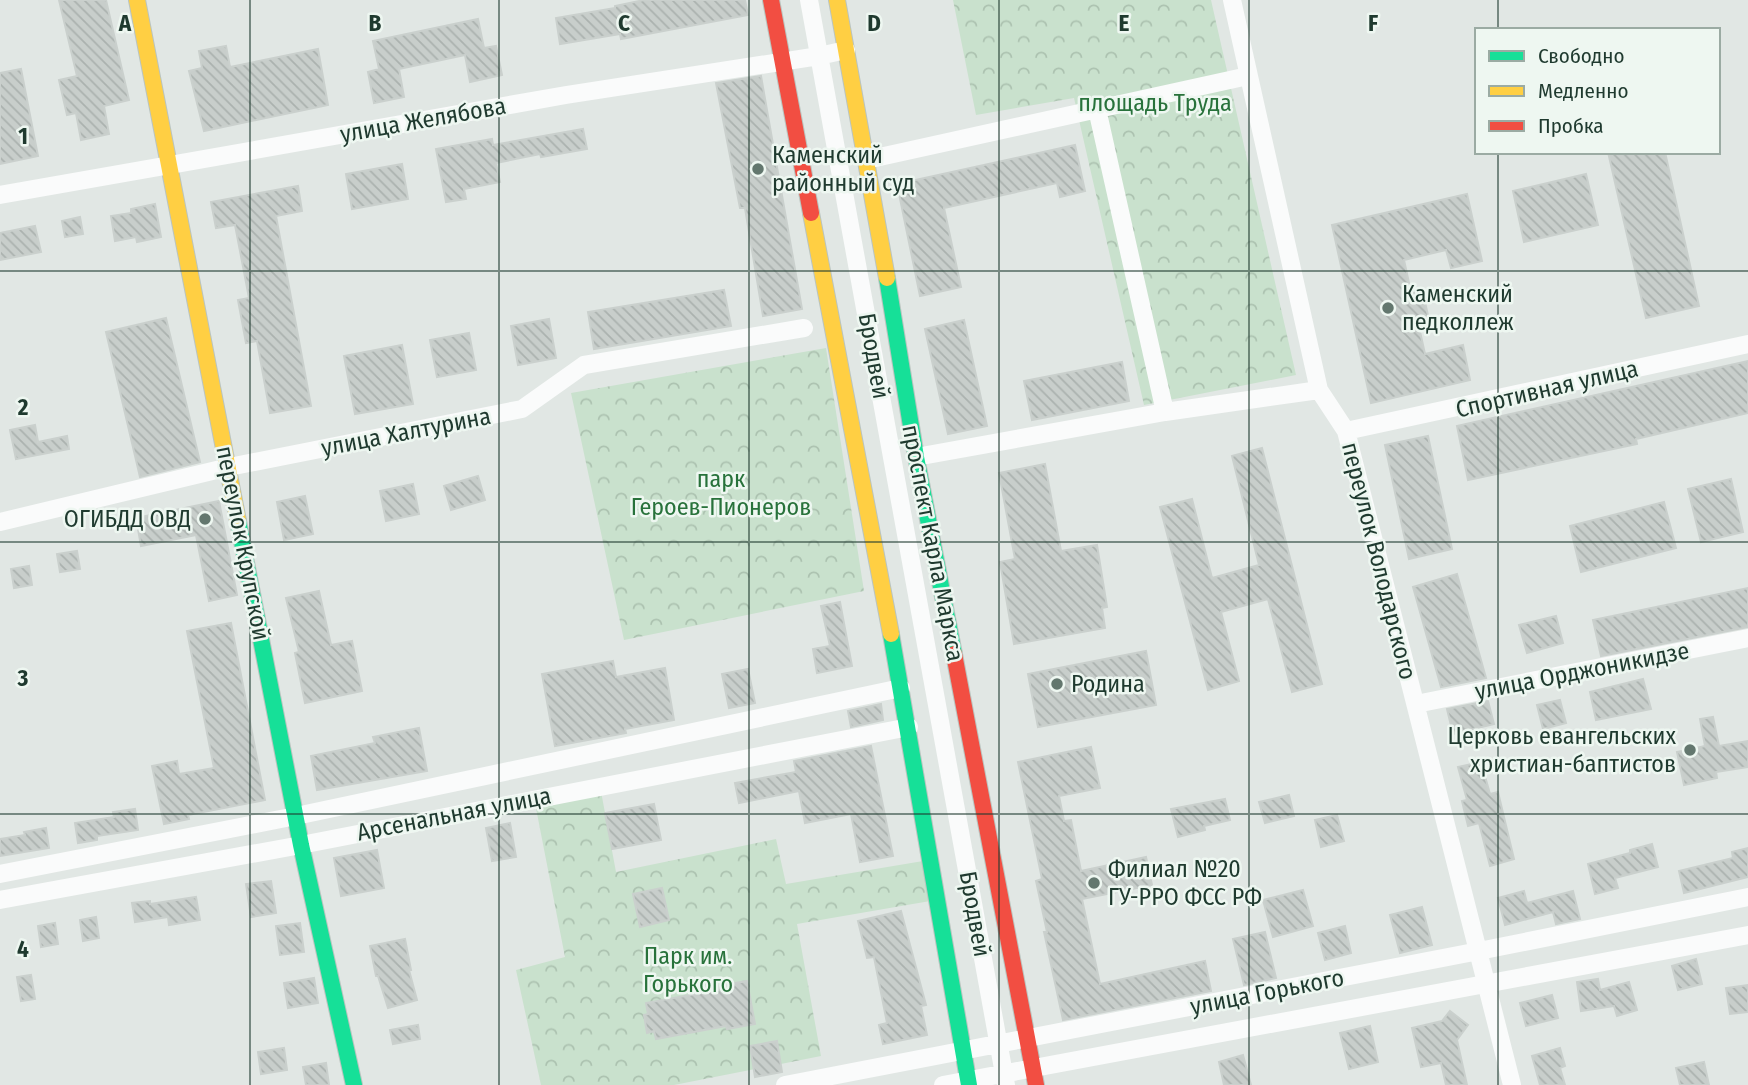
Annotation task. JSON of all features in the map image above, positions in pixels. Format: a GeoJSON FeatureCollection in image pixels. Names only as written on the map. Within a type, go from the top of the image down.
{"type":"FeatureCollection","features":[{"type":"Feature","properties":{"kind":"street","name":"переулок Крупской"},"geometry":{"type":"LineString","coordinates":[[137,0],[301,845],[354,1085]]}},
{"type":"Feature","properties":{"kind":"street"},"geometry":{"type":"LineString","coordinates":[[771,0],[901,688],[969,1082]]}},
{"type":"Feature","properties":{"kind":"street","name":"Бродвей"},"geometry":{"type":"LineString","coordinates":[[809,0],[1005,1079]]}},
{"type":"Feature","properties":{"kind":"street","name":"проспект Карла Маркса"},"geometry":{"type":"LineString","coordinates":[[837,0],[875,205],[916,457],[1034,1077]]}},
{"type":"Feature","properties":{"kind":"street","name":"переулок Володарского"},"geometry":{"type":"LineString","coordinates":[[1232,0],[1319,390],[1346,431],[1512,1085]]}},
{"type":"Feature","properties":{"kind":"street","name":"улица Желябова"},"geometry":{"type":"LineString","coordinates":[[0,195],[566,95],[846,50]]}},
{"type":"Feature","properties":{"kind":"street"},"geometry":{"type":"LineString","coordinates":[[866,160],[1248,76]]}},
{"type":"Feature","properties":{"kind":"street"},"geometry":{"type":"LineString","coordinates":[[1097,109],[1165,412]]}},
{"type":"Feature","properties":{"kind":"street","name":"улица Халтурина"},"geometry":{"type":"LineString","coordinates":[[0,522],[229,467],[522,408],[584,365],[804,328]]}},
{"type":"Feature","properties":{"kind":"street","name":"Спортивная улица"},"geometry":{"type":"LineString","coordinates":[[1346,431],[1430,415],[1748,344]]}},
{"type":"Feature","properties":{"kind":"street"},"geometry":{"type":"LineString","coordinates":[[916,457],[1165,412],[1319,390]]}},
{"type":"Feature","properties":{"kind":"street","name":"улица Орджоникидзе"},"geometry":{"type":"LineString","coordinates":[[1416,704],[1748,638]]}},
{"type":"Feature","properties":{"kind":"street","name":"Арсенальная улица"},"geometry":{"type":"LineString","coordinates":[[0,874],[296,816],[901,688]]}},
{"type":"Feature","properties":{"kind":"street","name":"Арсенальная улица"},"geometry":{"type":"LineString","coordinates":[[0,900],[301,845],[908,727]]}},
{"type":"Feature","properties":{"kind":"street","name":"улица Горького"},"geometry":{"type":"LineString","coordinates":[[785,1085],[1748,897]]}},
{"type":"Feature","properties":{"kind":"street","name":"улица Горького"},"geometry":{"type":"LineString","coordinates":[[943,1085],[1034,1077],[1488,984],[1748,935]]}},
{"type":"Feature","properties":{"kind":"green space","name":"площадь Труда"},"geometry":{"type":"Polygon","coordinates":[[[953,0],[1211,0],[1296,375],[1144,405],[1074,98],[976,115],[953,0]]]}},
{"type":"Feature","properties":{"kind":"green space","name":"парк Героев-Пионеров"},"geometry":{"type":"Polygon","coordinates":[[[826,348],[864,591],[624,640],[571,393],[826,348]]]}},
{"type":"Feature","properties":{"kind":"green space","name":"Парк им. Горького"},"geometry":{"type":"Polygon","coordinates":[[[600,786],[616,872],[776,839],[786,884],[929,860],[936,900],[797,924],[821,1056],[674,1085],[541,1085],[516,970],[565,957],[534,798],[600,786]]]}},
{"type":"Feature","properties":{"kind":"building"},"geometry":{"type":"Polygon","coordinates":[[[59,0],[106,0],[129,100],[104,106],[109,134],[81,140],[76,113],[67,115],[59,80],[77,76],[59,0]]]}},
{"type":"Feature","properties":{"kind":"building"},"geometry":{"type":"Polygon","coordinates":[[[644,0],[745,0],[748,15],[621,39],[620,34],[560,44],[556,18],[644,0]]]}},
{"type":"Feature","properties":{"kind":"building"},"geometry":{"type":"Polygon","coordinates":[[[478,19],[484,48],[496,46],[502,75],[470,82],[465,55],[399,69],[404,97],[374,103],[368,72],[379,69],[373,41],[478,19]]]}},
{"type":"Feature","properties":{"kind":"building"},"geometry":{"type":"Polygon","coordinates":[[[226,46],[230,67],[318,49],[328,105],[204,131],[189,71],[202,68],[199,51],[226,46]]]}},
{"type":"Feature","properties":{"kind":"building"},"geometry":{"type":"Polygon","coordinates":[[[21,69],[38,156],[0,164],[0,73],[21,69]]]}},
{"type":"Feature","properties":{"kind":"building"},"geometry":{"type":"Polygon","coordinates":[[[761,76],[802,309],[763,316],[745,208],[740,208],[716,83],[761,76]]]}},
{"type":"Feature","properties":{"kind":"building"},"geometry":{"type":"Polygon","coordinates":[[[583,129],[587,149],[541,157],[540,154],[496,163],[500,182],[464,189],[466,199],[446,202],[436,149],[492,139],[493,145],[583,129]]]}},
{"type":"Feature","properties":{"kind":"building"},"geometry":{"type":"Polygon","coordinates":[[[1075,145],[1085,191],[1060,197],[1057,183],[944,208],[961,287],[920,296],[897,184],[1075,145]]]}},
{"type":"Feature","properties":{"kind":"building"},"geometry":{"type":"Polygon","coordinates":[[[1608,154],[1665,154],[1699,306],[1646,318],[1608,154]]]}},
{"type":"Feature","properties":{"kind":"building"},"geometry":{"type":"Polygon","coordinates":[[[402,164],[408,199],[352,209],[346,174],[402,164]]]}},
{"type":"Feature","properties":{"kind":"building"},"geometry":{"type":"Polygon","coordinates":[[[1586,174],[1598,225],[1524,242],[1513,191],[1586,174]]]}},
{"type":"Feature","properties":{"kind":"building"},"geometry":{"type":"Polygon","coordinates":[[[298,186],[302,211],[276,216],[311,406],[270,413],[257,341],[246,343],[238,300],[249,298],[235,225],[216,228],[211,202],[298,186]]]}},
{"type":"Feature","properties":{"kind":"building","name":"Каменский педколлеж"},"geometry":{"type":"Polygon","coordinates":[[[1467,194],[1482,261],[1451,268],[1446,250],[1404,260],[1411,292],[1422,289],[1430,324],[1419,327],[1425,354],[1463,345],[1470,380],[1371,403],[1332,225],[1467,194]]]}},
{"type":"Feature","properties":{"kind":"building"},"geometry":{"type":"Polygon","coordinates":[[[155,204],[161,237],[137,242],[136,237],[115,241],[111,216],[131,213],[131,209],[155,204]]]}},
{"type":"Feature","properties":{"kind":"building"},"geometry":{"type":"Polygon","coordinates":[[[80,217],[83,234],[65,237],[62,221],[80,217]]]}},
{"type":"Feature","properties":{"kind":"building"},"geometry":{"type":"Polygon","coordinates":[[[35,226],[41,252],[0,260],[0,233],[35,226]]]}},
{"type":"Feature","properties":{"kind":"building"},"geometry":{"type":"Polygon","coordinates":[[[724,290],[731,326],[594,349],[588,312],[724,290]]]}},
{"type":"Feature","properties":{"kind":"building"},"geometry":{"type":"Polygon","coordinates":[[[166,318],[200,462],[140,477],[106,332],[166,318]]]}},
{"type":"Feature","properties":{"kind":"building"},"geometry":{"type":"Polygon","coordinates":[[[549,319],[556,358],[518,365],[511,326],[549,319]]]}},
{"type":"Feature","properties":{"kind":"building"},"geometry":{"type":"Polygon","coordinates":[[[964,320],[987,426],[948,434],[925,329],[964,320]]]}},
{"type":"Feature","properties":{"kind":"building"},"geometry":{"type":"Polygon","coordinates":[[[469,333],[476,370],[437,377],[430,340],[469,333]]]}},
{"type":"Feature","properties":{"kind":"building"},"geometry":{"type":"Polygon","coordinates":[[[402,345],[413,404],[355,414],[344,356],[402,345]]]}},
{"type":"Feature","properties":{"kind":"building"},"geometry":{"type":"Polygon","coordinates":[[[1748,361],[1748,413],[1636,439],[1637,444],[1468,480],[1457,426],[1748,361]]]}},
{"type":"Feature","properties":{"kind":"building"},"geometry":{"type":"Polygon","coordinates":[[[1122,362],[1129,401],[1032,420],[1024,381],[1122,362]]]}},
{"type":"Feature","properties":{"kind":"building"},"geometry":{"type":"Polygon","coordinates":[[[35,425],[38,442],[67,436],[69,449],[16,459],[10,430],[35,425]]]}},
{"type":"Feature","properties":{"kind":"building"},"geometry":{"type":"Polygon","coordinates":[[[1428,436],[1452,549],[1409,559],[1385,445],[1428,436]]]}},
{"type":"Feature","properties":{"kind":"building"},"geometry":{"type":"Polygon","coordinates":[[[1262,448],[1322,684],[1292,692],[1268,599],[1221,612],[1239,681],[1208,690],[1160,507],[1192,499],[1212,578],[1259,565],[1232,456],[1262,448]]]}},
{"type":"Feature","properties":{"kind":"building"},"geometry":{"type":"Polygon","coordinates":[[[1045,464],[1061,551],[1097,545],[1107,607],[1102,608],[1105,628],[1014,644],[1000,562],[1015,559],[999,473],[1045,464]]]}},
{"type":"Feature","properties":{"kind":"building"},"geometry":{"type":"Polygon","coordinates":[[[478,476],[485,500],[451,510],[444,486],[478,476]]]}},
{"type":"Feature","properties":{"kind":"building"},"geometry":{"type":"Polygon","coordinates":[[[1731,479],[1743,532],[1701,542],[1688,489],[1731,479]]]}},
{"type":"Feature","properties":{"kind":"building"},"geometry":{"type":"Polygon","coordinates":[[[413,484],[419,514],[386,521],[380,491],[413,484]]]}},
{"type":"Feature","properties":{"kind":"building"},"geometry":{"type":"Polygon","coordinates":[[[305,496],[313,534],[284,540],[277,502],[305,496]]]}},
{"type":"Feature","properties":{"kind":"building"},"geometry":{"type":"Polygon","coordinates":[[[219,501],[237,595],[209,601],[196,535],[141,546],[136,518],[219,501]]]}},
{"type":"Feature","properties":{"kind":"building"},"geometry":{"type":"Polygon","coordinates":[[[1664,502],[1676,548],[1581,572],[1570,526],[1664,502]]]}},
{"type":"Feature","properties":{"kind":"building"},"geometry":{"type":"Polygon","coordinates":[[[77,551],[80,569],[60,572],[57,554],[77,551]]]}},
{"type":"Feature","properties":{"kind":"building"},"geometry":{"type":"Polygon","coordinates":[[[29,566],[32,585],[14,588],[11,569],[29,566]]]}},
{"type":"Feature","properties":{"kind":"building"},"geometry":{"type":"Polygon","coordinates":[[[1457,574],[1486,678],[1441,687],[1413,587],[1457,574]]]}},
{"type":"Feature","properties":{"kind":"building"},"geometry":{"type":"Polygon","coordinates":[[[1748,588],[1748,627],[1601,656],[1593,620],[1748,588]]]}},
{"type":"Feature","properties":{"kind":"building"},"geometry":{"type":"Polygon","coordinates":[[[319,591],[331,645],[352,641],[362,691],[305,703],[295,653],[299,652],[286,598],[319,591]]]}},
{"type":"Feature","properties":{"kind":"building"},"geometry":{"type":"Polygon","coordinates":[[[840,602],[852,666],[817,673],[813,649],[830,646],[821,606],[840,602]]]}},
{"type":"Feature","properties":{"kind":"building"},"geometry":{"type":"Polygon","coordinates":[[[1556,616],[1563,643],[1527,653],[1519,625],[1556,616]]]}},
{"type":"Feature","properties":{"kind":"building"},"geometry":{"type":"Polygon","coordinates":[[[231,623],[265,800],[188,815],[189,819],[164,824],[152,766],[177,761],[179,774],[214,768],[187,631],[231,623]]]}},
{"type":"Feature","properties":{"kind":"building"},"geometry":{"type":"Polygon","coordinates":[[[1146,651],[1156,705],[1038,727],[1028,674],[1146,651]]]}},
{"type":"Feature","properties":{"kind":"building"},"geometry":{"type":"Polygon","coordinates":[[[613,661],[616,677],[665,668],[674,720],[625,729],[626,733],[555,746],[542,674],[613,661]]]}},
{"type":"Feature","properties":{"kind":"building"},"geometry":{"type":"Polygon","coordinates":[[[748,669],[755,703],[729,708],[722,674],[748,669]]]}},
{"type":"Feature","properties":{"kind":"building"},"geometry":{"type":"Polygon","coordinates":[[[1643,679],[1651,709],[1596,720],[1590,692],[1643,679]]]}},
{"type":"Feature","properties":{"kind":"building"},"geometry":{"type":"Polygon","coordinates":[[[1560,700],[1566,723],[1543,729],[1537,705],[1560,700]]]}},
{"type":"Feature","properties":{"kind":"building"},"geometry":{"type":"Polygon","coordinates":[[[1488,701],[1494,724],[1453,734],[1447,709],[1488,701]]]}},
{"type":"Feature","properties":{"kind":"building"},"geometry":{"type":"Polygon","coordinates":[[[881,704],[883,720],[851,727],[848,711],[881,704]]]}},
{"type":"Feature","properties":{"kind":"building"},"geometry":{"type":"Polygon","coordinates":[[[1713,717],[1719,746],[1748,741],[1748,767],[1716,772],[1717,778],[1684,785],[1677,752],[1705,746],[1700,719],[1713,717]]]}},
{"type":"Feature","properties":{"kind":"building"},"geometry":{"type":"Polygon","coordinates":[[[419,728],[427,771],[317,790],[311,756],[375,743],[373,737],[419,728]]]}},
{"type":"Feature","properties":{"kind":"building"},"geometry":{"type":"Polygon","coordinates":[[[871,746],[893,856],[860,862],[851,814],[805,823],[799,791],[739,803],[735,783],[796,772],[794,761],[871,746]]]}},
{"type":"Feature","properties":{"kind":"building"},"geometry":{"type":"Polygon","coordinates":[[[1091,747],[1100,788],[1059,796],[1064,821],[1071,820],[1081,871],[1146,857],[1152,885],[1082,899],[1100,984],[1205,961],[1211,991],[1063,1020],[1044,932],[1047,932],[1036,881],[1042,879],[1018,762],[1091,747]]]}},
{"type":"Feature","properties":{"kind":"building"},"geometry":{"type":"Polygon","coordinates":[[[1481,762],[1490,794],[1498,792],[1514,859],[1490,866],[1479,823],[1468,826],[1462,801],[1467,800],[1458,767],[1481,762]]]}},
{"type":"Feature","properties":{"kind":"building"},"geometry":{"type":"Polygon","coordinates":[[[1289,795],[1294,816],[1265,823],[1259,802],[1289,795]]]}},
{"type":"Feature","properties":{"kind":"building"},"geometry":{"type":"Polygon","coordinates":[[[1225,799],[1230,820],[1204,826],[1205,830],[1178,837],[1171,809],[1225,799]]]}},
{"type":"Feature","properties":{"kind":"building"},"geometry":{"type":"Polygon","coordinates":[[[654,804],[661,840],[612,849],[605,813],[654,804]]]}},
{"type":"Feature","properties":{"kind":"building"},"geometry":{"type":"Polygon","coordinates":[[[135,809],[138,830],[97,836],[97,840],[78,843],[75,823],[114,817],[113,812],[135,809]]]}},
{"type":"Feature","properties":{"kind":"building"},"geometry":{"type":"Polygon","coordinates":[[[1337,815],[1344,841],[1321,847],[1315,820],[1337,815]]]}},
{"type":"Feature","properties":{"kind":"building"},"geometry":{"type":"Polygon","coordinates":[[[510,823],[516,857],[492,861],[486,828],[510,823]]]}},
{"type":"Feature","properties":{"kind":"building"},"geometry":{"type":"Polygon","coordinates":[[[46,828],[49,848],[0,856],[0,839],[46,828]]]}},
{"type":"Feature","properties":{"kind":"building"},"geometry":{"type":"Polygon","coordinates":[[[1652,844],[1658,867],[1615,878],[1618,888],[1595,894],[1588,864],[1652,844]]]}},
{"type":"Feature","properties":{"kind":"building"},"geometry":{"type":"Polygon","coordinates":[[[1748,848],[1748,877],[1684,893],[1679,871],[1733,858],[1732,852],[1748,848]]]}},
{"type":"Feature","properties":{"kind":"building"},"geometry":{"type":"Polygon","coordinates":[[[377,850],[384,888],[341,896],[334,858],[377,850]]]}},
{"type":"Feature","properties":{"kind":"building"},"geometry":{"type":"Polygon","coordinates":[[[271,881],[276,913],[251,917],[246,884],[271,881]]]}},
{"type":"Feature","properties":{"kind":"building"},"geometry":{"type":"Polygon","coordinates":[[[662,888],[669,920],[640,927],[633,894],[662,888]]]}},
{"type":"Feature","properties":{"kind":"building"},"geometry":{"type":"Polygon","coordinates":[[[1303,890],[1313,926],[1273,937],[1263,900],[1303,890]]]}},
{"type":"Feature","properties":{"kind":"building"},"geometry":{"type":"Polygon","coordinates":[[[1524,891],[1527,903],[1573,891],[1580,919],[1556,924],[1553,912],[1505,925],[1498,898],[1524,891]]]}},
{"type":"Feature","properties":{"kind":"building"},"geometry":{"type":"Polygon","coordinates":[[[196,897],[200,920],[169,925],[168,917],[135,922],[132,903],[150,901],[150,904],[196,897]]]}},
{"type":"Feature","properties":{"kind":"building"},"geometry":{"type":"Polygon","coordinates":[[[1422,907],[1432,945],[1400,953],[1390,915],[1422,907]]]}},
{"type":"Feature","properties":{"kind":"building"},"geometry":{"type":"Polygon","coordinates":[[[901,911],[926,1005],[921,1006],[927,1035],[883,1044],[879,1025],[887,1023],[874,957],[867,958],[858,921],[901,911]]]}},
{"type":"Feature","properties":{"kind":"building"},"geometry":{"type":"Polygon","coordinates":[[[96,917],[99,938],[83,941],[80,920],[96,917]]]}},
{"type":"Feature","properties":{"kind":"building"},"geometry":{"type":"Polygon","coordinates":[[[55,923],[58,944],[41,947],[38,926],[55,923]]]}},
{"type":"Feature","properties":{"kind":"building"},"geometry":{"type":"Polygon","coordinates":[[[300,923],[304,952],[280,955],[276,926],[300,923]]]}},
{"type":"Feature","properties":{"kind":"building"},"geometry":{"type":"Polygon","coordinates":[[[1345,926],[1351,953],[1325,960],[1318,933],[1345,926]]]}},
{"type":"Feature","properties":{"kind":"building"},"geometry":{"type":"Polygon","coordinates":[[[1265,932],[1276,978],[1244,985],[1233,939],[1265,932]]]}},
{"type":"Feature","properties":{"kind":"building"},"geometry":{"type":"Polygon","coordinates":[[[405,939],[417,1000],[388,1008],[376,976],[370,946],[405,939]]]}},
{"type":"Feature","properties":{"kind":"building"},"geometry":{"type":"Polygon","coordinates":[[[1696,959],[1702,984],[1678,990],[1672,966],[1696,959]]]}},
{"type":"Feature","properties":{"kind":"building"},"geometry":{"type":"Polygon","coordinates":[[[31,975],[35,999],[21,1001],[17,977],[31,975]]]}},
{"type":"Feature","properties":{"kind":"building"},"geometry":{"type":"Polygon","coordinates":[[[314,978],[318,1003],[288,1008],[284,983],[314,978]]]}},
{"type":"Feature","properties":{"kind":"building"},"geometry":{"type":"Polygon","coordinates":[[[1598,979],[1600,990],[1629,982],[1637,1010],[1617,1016],[1614,1006],[1581,1011],[1577,982],[1598,979]]]}},
{"type":"Feature","properties":{"kind":"building"},"geometry":{"type":"Polygon","coordinates":[[[747,981],[755,1024],[727,1029],[726,1026],[656,1039],[654,1031],[647,1033],[644,1015],[648,1014],[646,1003],[718,990],[718,986],[747,981]]]}},
{"type":"Feature","properties":{"kind":"building"},"geometry":{"type":"Polygon","coordinates":[[[1748,985],[1748,1012],[1730,1014],[1726,988],[1748,985]]]}},
{"type":"Feature","properties":{"kind":"building"},"geometry":{"type":"Polygon","coordinates":[[[1552,995],[1558,1018],[1526,1026],[1520,1003],[1552,995]]]}},
{"type":"Feature","properties":{"kind":"building"},"geometry":{"type":"Polygon","coordinates":[[[1450,1011],[1468,1025],[1457,1040],[1467,1085],[1446,1085],[1441,1063],[1421,1067],[1412,1028],[1442,1021],[1450,1011]]]}},
{"type":"Feature","properties":{"kind":"building"},"geometry":{"type":"Polygon","coordinates":[[[418,1025],[420,1039],[393,1044],[390,1030],[418,1025]]]}},
{"type":"Feature","properties":{"kind":"building"},"geometry":{"type":"Polygon","coordinates":[[[1370,1026],[1378,1062],[1349,1069],[1340,1033],[1370,1026]]]}},
{"type":"Feature","properties":{"kind":"building"},"geometry":{"type":"Polygon","coordinates":[[[777,1041],[782,1072],[755,1077],[750,1046],[777,1041]]]}},
{"type":"Feature","properties":{"kind":"building"},"geometry":{"type":"Polygon","coordinates":[[[284,1048],[287,1070],[261,1074],[258,1052],[284,1048]]]}},
{"type":"Feature","properties":{"kind":"building"},"geometry":{"type":"Polygon","coordinates":[[[1560,1048],[1565,1066],[1560,1068],[1565,1085],[1540,1085],[1532,1056],[1560,1048]]]}},
{"type":"Feature","properties":{"kind":"building"},"geometry":{"type":"Polygon","coordinates":[[[1243,1055],[1251,1085],[1224,1085],[1219,1062],[1243,1055]]]}},
{"type":"Feature","properties":{"kind":"building"},"geometry":{"type":"Polygon","coordinates":[[[1704,1062],[1709,1085],[1680,1085],[1676,1068],[1704,1062]]]}},
{"type":"Feature","properties":{"kind":"building"},"geometry":{"type":"Polygon","coordinates":[[[326,1063],[329,1085],[306,1085],[303,1067],[326,1063]]]}},
{"type":"Feature","properties":{"kind":"traffic: fast"},"geometry":{"type":"LineString","coordinates":[[887,278],[916,457],[954,654]]}},
{"type":"Feature","properties":{"kind":"traffic: fast"},"geometry":{"type":"LineString","coordinates":[[238,521],[301,845],[354,1085]]}},
{"type":"Feature","properties":{"kind":"traffic: fast"},"geometry":{"type":"LineString","coordinates":[[891,634],[969,1085]]}},
{"type":"Feature","properties":{"kind":"traffic: slow"},"geometry":{"type":"LineString","coordinates":[[137,0],[238,521]]}},
{"type":"Feature","properties":{"kind":"traffic: slow"},"geometry":{"type":"LineString","coordinates":[[837,0],[887,278]]}},
{"type":"Feature","properties":{"kind":"traffic: slow"},"geometry":{"type":"LineString","coordinates":[[811,213],[891,634]]}},
{"type":"Feature","properties":{"kind":"traffic: jam"},"geometry":{"type":"LineString","coordinates":[[771,0],[811,213]]}},
{"type":"Feature","properties":{"kind":"traffic: jam"},"geometry":{"type":"LineString","coordinates":[[954,654],[1036,1085]]}},
{"type":"Feature","properties":{"kind":"place","name":"Каменский районный суд"},"geometry":{"type":"Point","coordinates":[758,169]}},
{"type":"Feature","properties":{"kind":"place","name":"Каменский педколлеж"},"geometry":{"type":"Point","coordinates":[1388,308]}},
{"type":"Feature","properties":{"kind":"place","name":"ОГИБДД ОВД"},"geometry":{"type":"Point","coordinates":[205,519]}},
{"type":"Feature","properties":{"kind":"place","name":"Родина"},"geometry":{"type":"Point","coordinates":[1057,684]}},
{"type":"Feature","properties":{"kind":"place","name":"Церковь евангельских христиан-баптистов"},"geometry":{"type":"Point","coordinates":[1690,750]}},
{"type":"Feature","properties":{"kind":"place","name":"Филиал №20 ГУ-РРО ФСС РФ"},"geometry":{"type":"Point","coordinates":[1094,883]}}]}
